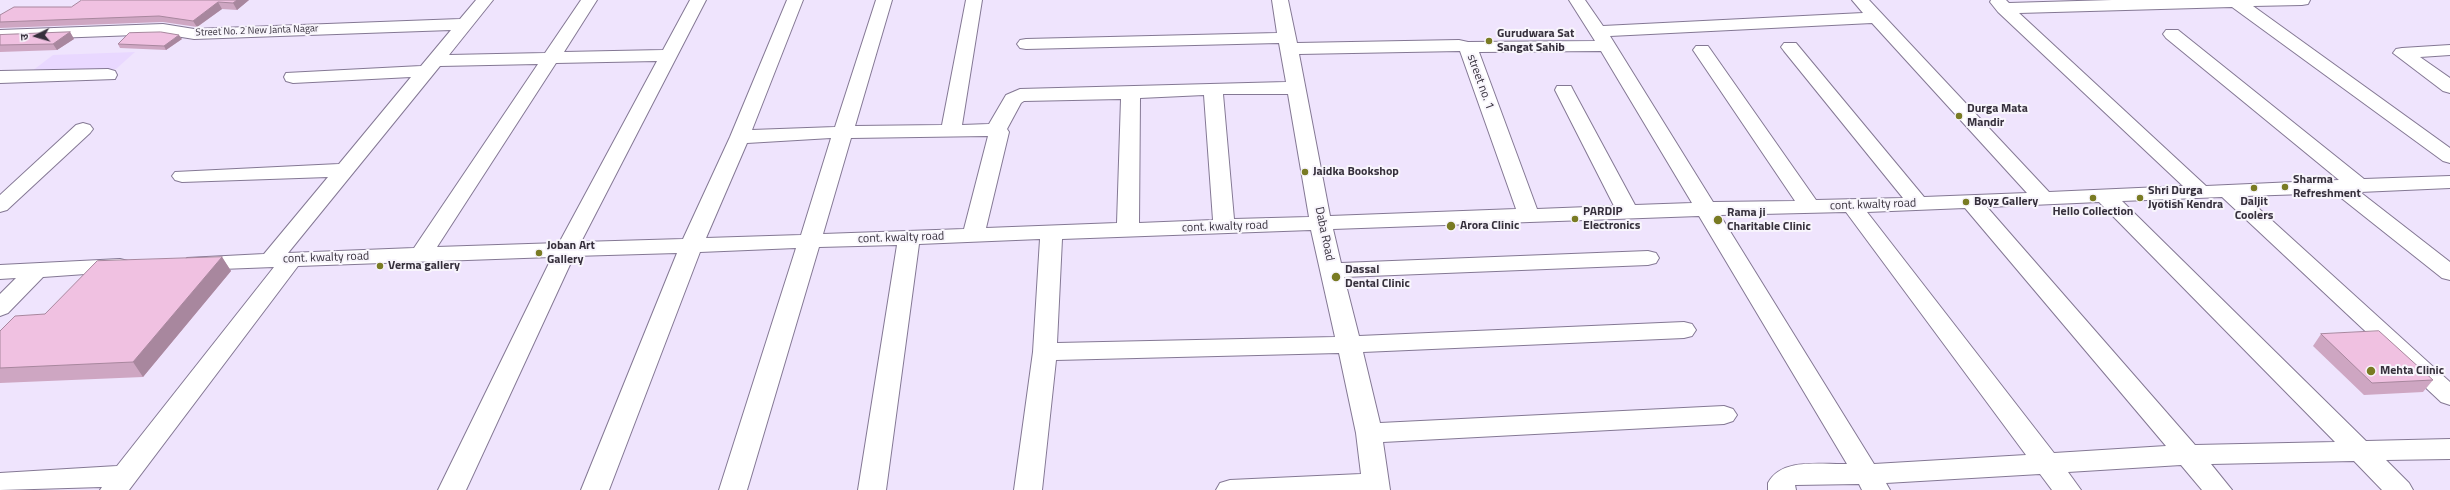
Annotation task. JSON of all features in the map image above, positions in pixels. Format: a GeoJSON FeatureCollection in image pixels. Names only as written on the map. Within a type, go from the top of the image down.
{"type":"FeatureCollection","features":[{"type":"Feature","properties":{"kind":"street"},"geometry":{"type":"LineString","coordinates":[[0,483],[119,483],[344,170],[485,0]]}},
{"type":"Feature","properties":{"kind":"street"},"geometry":{"type":"LineString","coordinates":[[421,255],[589,0]]}},
{"type":"Feature","properties":{"kind":"street"},"geometry":{"type":"LineString","coordinates":[[452,490],[566,250],[698,0]]}},
{"type":"Feature","properties":{"kind":"street"},"geometry":{"type":"LineString","coordinates":[[595,490],[691,246],[740,137],[795,0]]}},
{"type":"Feature","properties":{"kind":"street"},"geometry":{"type":"LineString","coordinates":[[733,490],[884,0]]}},
{"type":"Feature","properties":{"kind":"street"},"geometry":{"type":"LineString","coordinates":[[951,130],[974,0]]}},
{"type":"Feature","properties":{"kind":"street","name":"Daba Road"},"geometry":{"type":"LineString","coordinates":[[1280,0],[1321,224],[1368,433],[1375,487]]}},
{"type":"Feature","properties":{"kind":"street"},"geometry":{"type":"LineString","coordinates":[[1577,0],[1602,38],[1704,209],[1871,482]]}},
{"type":"Feature","properties":{"kind":"street"},"geometry":{"type":"LineString","coordinates":[[1860,0],[2044,199]]}},
{"type":"Feature","properties":{"kind":"street"},"geometry":{"type":"LineString","coordinates":[[2000,4],[2302,0]]}},
{"type":"Feature","properties":{"kind":"street"},"geometry":{"type":"LineString","coordinates":[[2235,1],[2450,158]]}},
{"type":"Feature","properties":{"kind":"street"},"geometry":{"type":"LineString","coordinates":[[2000,4],[2201,192]]}},
{"type":"Feature","properties":{"kind":"street"},"geometry":{"type":"LineString","coordinates":[[1468,47],[1876,18]]}},
{"type":"Feature","properties":{"kind":"street","name":"Street No. 2 New Janta Nagar"},"geometry":{"type":"LineString","coordinates":[[0,35],[163,29],[194,34],[466,24]]}},
{"type":"Feature","properties":{"kind":"street"},"geometry":{"type":"LineString","coordinates":[[2172,34],[2450,274]]}},
{"type":"Feature","properties":{"kind":"street","name":"street no. 1"},"geometry":{"type":"LineString","coordinates":[[1026,44],[1459,45],[1468,47],[1529,216]]}},
{"type":"Feature","properties":{"kind":"street"},"geometry":{"type":"LineString","coordinates":[[1790,47],[1919,204]]}},
{"type":"Feature","properties":{"kind":"street"},"geometry":{"type":"LineString","coordinates":[[1702,50],[1810,207]]}},
{"type":"Feature","properties":{"kind":"street"},"geometry":{"type":"LineString","coordinates":[[2450,50],[2402,52],[2405,56],[2450,86]]}},
{"type":"Feature","properties":{"kind":"street"},"geometry":{"type":"LineString","coordinates":[[293,76],[551,57],[669,55]]}},
{"type":"Feature","properties":{"kind":"street"},"geometry":{"type":"LineString","coordinates":[[0,78],[108,75]]}},
{"type":"Feature","properties":{"kind":"street"},"geometry":{"type":"LineString","coordinates":[[996,130],[1013,99],[1020,95],[1295,88]]}},
{"type":"Feature","properties":{"kind":"street"},"geometry":{"type":"LineString","coordinates":[[1213,89],[1224,227]]}},
{"type":"Feature","properties":{"kind":"street"},"geometry":{"type":"LineString","coordinates":[[1564,90],[1628,212]]}},
{"type":"Feature","properties":{"kind":"street"},"geometry":{"type":"LineString","coordinates":[[1128,230],[1131,93]]}},
{"type":"Feature","properties":{"kind":"street"},"geometry":{"type":"LineString","coordinates":[[0,206],[83,129]]}},
{"type":"Feature","properties":{"kind":"street"},"geometry":{"type":"LineString","coordinates":[[740,137],[844,132],[996,130]]}},
{"type":"Feature","properties":{"kind":"street"},"geometry":{"type":"LineString","coordinates":[[972,236],[999,132],[996,130]]}},
{"type":"Feature","properties":{"kind":"street"},"geometry":{"type":"LineString","coordinates":[[182,176],[344,170]]}},
{"type":"Feature","properties":{"kind":"street","name":"cont. kwalty road"},"geometry":{"type":"LineString","coordinates":[[177,264],[281,259],[1321,224],[1704,209],[1919,204],[2450,182]]}},
{"type":"Feature","properties":{"kind":"street"},"geometry":{"type":"LineString","coordinates":[[2227,191],[2450,396]]}},
{"type":"Feature","properties":{"kind":"street"},"geometry":{"type":"LineString","coordinates":[[2106,197],[2399,490]]}},
{"type":"Feature","properties":{"kind":"street"},"geometry":{"type":"LineString","coordinates":[[1971,202],[2218,490]]}},
{"type":"Feature","properties":{"kind":"street"},"geometry":{"type":"LineString","coordinates":[[1852,206],[2067,490]]}},
{"type":"Feature","properties":{"kind":"street"},"geometry":{"type":"LineString","coordinates":[[1028,490],[1045,352],[1050,233]]}},
{"type":"Feature","properties":{"kind":"street"},"geometry":{"type":"LineString","coordinates":[[872,490],[908,238]]}},
{"type":"Feature","properties":{"kind":"street"},"geometry":{"type":"LineString","coordinates":[[1332,270],[1648,258]]}},
{"type":"Feature","properties":{"kind":"street"},"geometry":{"type":"LineString","coordinates":[[0,272],[138,266]]}},
{"type":"Feature","properties":{"kind":"street"},"geometry":{"type":"LineString","coordinates":[[0,308],[37,270]]}},
{"type":"Feature","properties":{"kind":"street"},"geometry":{"type":"LineString","coordinates":[[1045,352],[1347,345],[1684,330]]}},
{"type":"Feature","properties":{"kind":"street"},"geometry":{"type":"LineString","coordinates":[[1368,433],[1724,415]]}},
{"type":"Feature","properties":{"kind":"street"},"geometry":{"type":"LineString","coordinates":[[1782,490],[1781,483],[1784,478],[1795,475],[1871,482],[2048,463],[2187,455],[2450,449]]}},
{"type":"Feature","properties":{"kind":"street"},"geometry":{"type":"LineString","coordinates":[[1230,490],[1375,487]]}},
{"type":"Feature","properties":{"kind":"shaded area"},"geometry":{"type":"Polygon","coordinates":[[[135,52],[116,69],[32,71],[53,55],[135,52]]]}},
{"type":"Feature","properties":{"kind":"building"},"geometry":{"type":"Polygon","coordinates":[[[82,0],[237,0],[233,3],[218,2],[193,21],[159,16],[0,22],[0,15],[14,7],[71,7],[82,0]]]}},
{"type":"Feature","properties":{"kind":"building"},"geometry":{"type":"Polygon","coordinates":[[[70,32],[53,44],[0,45],[0,35],[70,32]]]}},
{"type":"Feature","properties":{"kind":"building"},"geometry":{"type":"Polygon","coordinates":[[[161,32],[179,35],[164,46],[118,44],[129,33],[161,32]]]}},
{"type":"Feature","properties":{"kind":"building"},"geometry":{"type":"Polygon","coordinates":[[[222,257],[133,362],[0,368],[0,331],[15,316],[45,314],[97,261],[222,257]]]}},
{"type":"Feature","properties":{"kind":"building"},"geometry":{"type":"Polygon","coordinates":[[[2379,331],[2433,380],[2372,383],[2321,334],[2379,331]]]}},
{"type":"Feature","properties":{"kind":"place","name":"Gurudwara Sat Sangat Sahib"},"geometry":{"type":"Point","coordinates":[1489,41]}},
{"type":"Feature","properties":{"kind":"place","name":"Durga Mata Mandir"},"geometry":{"type":"Point","coordinates":[1959,116]}},
{"type":"Feature","properties":{"kind":"place","name":"Jaidka Bookshop"},"geometry":{"type":"Point","coordinates":[1305,172]}},
{"type":"Feature","properties":{"kind":"place","name":"Sharma Refreshment"},"geometry":{"type":"Point","coordinates":[2285,187]}},
{"type":"Feature","properties":{"kind":"place","name":"Daljit Coolers"},"geometry":{"type":"Point","coordinates":[2254,188]}},
{"type":"Feature","properties":{"kind":"place","name":"Hello Collection"},"geometry":{"type":"Point","coordinates":[2093,198]}},
{"type":"Feature","properties":{"kind":"place","name":"Shri Durga Jyotish Kendra"},"geometry":{"type":"Point","coordinates":[2140,198]}},
{"type":"Feature","properties":{"kind":"place","name":"Boyz Gallery"},"geometry":{"type":"Point","coordinates":[1966,202]}},
{"type":"Feature","properties":{"kind":"place","name":"PARDIP Electronics"},"geometry":{"type":"Point","coordinates":[1575,219]}},
{"type":"Feature","properties":{"kind":"place","name":"Rama ji Charitable Clinic"},"geometry":{"type":"Point","coordinates":[1718,220]}},
{"type":"Feature","properties":{"kind":"place","name":"Arora Clinic"},"geometry":{"type":"Point","coordinates":[1451,226]}},
{"type":"Feature","properties":{"kind":"place","name":"Joban Art Gallery"},"geometry":{"type":"Point","coordinates":[539,253]}},
{"type":"Feature","properties":{"kind":"place","name":"Verma gallery"},"geometry":{"type":"Point","coordinates":[380,266]}},
{"type":"Feature","properties":{"kind":"place","name":"Dassal Dental Clinic"},"geometry":{"type":"Point","coordinates":[1336,277]}},
{"type":"Feature","properties":{"kind":"place","name":"Mehta Clinic"},"geometry":{"type":"Point","coordinates":[2371,371]}}]}
